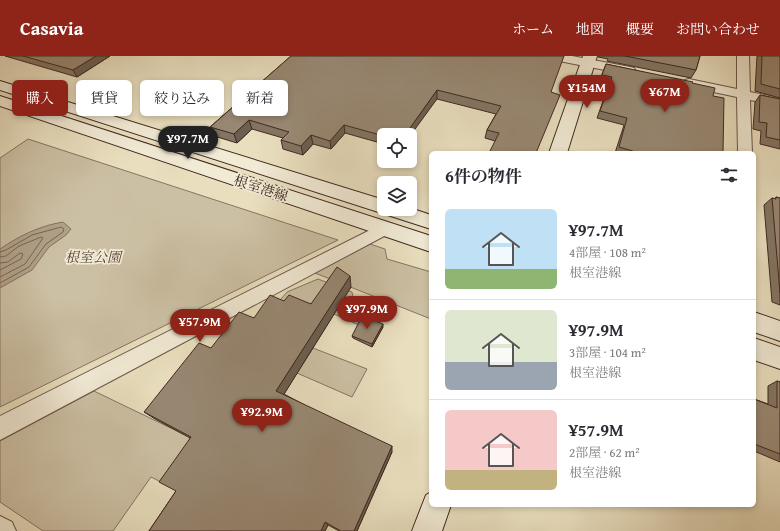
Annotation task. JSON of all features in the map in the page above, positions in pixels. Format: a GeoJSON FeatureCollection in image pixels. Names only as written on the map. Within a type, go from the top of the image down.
{"type":"FeatureCollection","features":[{"type":"Feature","properties":{"kind":"main road"},"geometry":{"type":"LineString","coordinates":[[559,151],[589,59]]}},
{"type":"Feature","properties":{"kind":"main road","name":"根室港線"},"geometry":{"type":"LineString","coordinates":[[0,85],[377,205]]}},
{"type":"Feature","properties":{"kind":"main road","name":"根室港線"},"geometry":{"type":"LineString","coordinates":[[0,101],[429,243]]}},
{"type":"Feature","properties":{"kind":"main road"},"geometry":{"type":"LineString","coordinates":[[413,216],[429,221]]}},
{"type":"Feature","properties":{"kind":"main road"},"geometry":{"type":"LineString","coordinates":[[756,323],[780,331]]}},
{"type":"Feature","properties":{"kind":"main road"},"geometry":{"type":"LineString","coordinates":[[756,350],[780,358]]}},
{"type":"Feature","properties":{"kind":"main road"},"geometry":{"type":"LineString","coordinates":[[427,531],[435,507]]}},
{"type":"Feature","properties":{"kind":"street"},"geometry":{"type":"LineString","coordinates":[[554,56],[589,59],[643,74]]}},
{"type":"Feature","properties":{"kind":"street"},"geometry":{"type":"LineString","coordinates":[[743,56],[745,151]]}},
{"type":"Feature","properties":{"kind":"street"},"geometry":{"type":"LineString","coordinates":[[674,80],[780,102]]}},
{"type":"Feature","properties":{"kind":"street"},"geometry":{"type":"LineString","coordinates":[[0,428],[384,229]]}},
{"type":"Feature","properties":{"kind":"street"},"geometry":{"type":"LineString","coordinates":[[0,529],[4,531]]}},
{"type":"Feature","properties":{"kind":"green space","name":"根室公園"},"geometry":{"type":"Polygon","coordinates":[[[28,139],[338,240],[0,407],[0,158],[28,139]]]}},
{"type":"Feature","properties":{"kind":"green space"},"geometry":{"type":"Polygon","coordinates":[[[370,244],[385,249],[387,259],[429,271],[429,318],[315,273],[370,244]]]}},
{"type":"Feature","properties":{"kind":"green space"},"geometry":{"type":"Polygon","coordinates":[[[318,279],[352,292],[359,325],[334,314],[275,306],[287,292],[318,279]]]}},
{"type":"Feature","properties":{"kind":"green space"},"geometry":{"type":"Polygon","coordinates":[[[313,348],[367,369],[352,397],[297,373],[313,348]]]}},
{"type":"Feature","properties":{"kind":"green space"},"geometry":{"type":"Polygon","coordinates":[[[94,391],[183,434],[199,412],[235,431],[169,486],[151,477],[113,531],[43,531],[0,502],[0,441],[94,391]]]}},
{"type":"Feature","properties":{"kind":"water"},"geometry":{"type":"Polygon","coordinates":[[[63,222],[71,229],[66,235],[49,247],[32,270],[0,288],[0,249],[30,232],[63,222]]]}},
{"type":"Feature","properties":{"kind":"building"},"geometry":{"type":"Polygon","coordinates":[[[23,56],[96,56],[73,70],[23,56]]]}},
{"type":"Feature","properties":{"kind":"building"},"geometry":{"type":"Polygon","coordinates":[[[291,56],[564,56],[551,92],[560,95],[537,151],[490,151],[499,133],[487,130],[501,106],[437,90],[410,128],[377,128],[377,134],[344,125],[330,141],[311,135],[301,146],[281,140],[289,132],[249,120],[234,134],[210,127],[232,108],[232,116],[288,116],[288,80],[264,80],[291,56]]]}},
{"type":"Feature","properties":{"kind":"building"},"geometry":{"type":"Polygon","coordinates":[[[625,56],[700,56],[696,70],[625,56]]]}},
{"type":"Feature","properties":{"kind":"building"},"geometry":{"type":"Polygon","coordinates":[[[762,56],[780,56],[780,89],[761,84],[762,56]]]}},
{"type":"Feature","properties":{"kind":"building"},"geometry":{"type":"Polygon","coordinates":[[[606,64],[715,88],[713,96],[724,98],[723,151],[632,151],[619,147],[627,118],[600,111],[612,77],[602,75],[606,64]]]}},
{"type":"Feature","properties":{"kind":"building"},"geometry":{"type":"Polygon","coordinates":[[[760,95],[780,99],[780,140],[766,137],[767,123],[759,122],[760,95]]]}},
{"type":"Feature","properties":{"kind":"building"},"geometry":{"type":"Polygon","coordinates":[[[776,197],[780,198],[780,293],[772,198],[776,199],[776,197]]]}},
{"type":"Feature","properties":{"kind":"building"},"geometry":{"type":"Polygon","coordinates":[[[337,267],[350,276],[276,391],[392,446],[354,531],[341,531],[325,522],[321,531],[149,531],[176,491],[159,482],[191,437],[144,412],[199,343],[211,348],[239,312],[254,318],[270,295],[284,301],[289,295],[311,304],[337,267]]]}},
{"type":"Feature","properties":{"kind":"building"},"geometry":{"type":"Polygon","coordinates":[[[362,316],[383,324],[372,344],[352,336],[362,316]]]}},
{"type":"Feature","properties":{"kind":"building"},"geometry":{"type":"Polygon","coordinates":[[[777,381],[780,382],[780,454],[756,445],[756,400],[777,408],[777,381]]]}}]}
